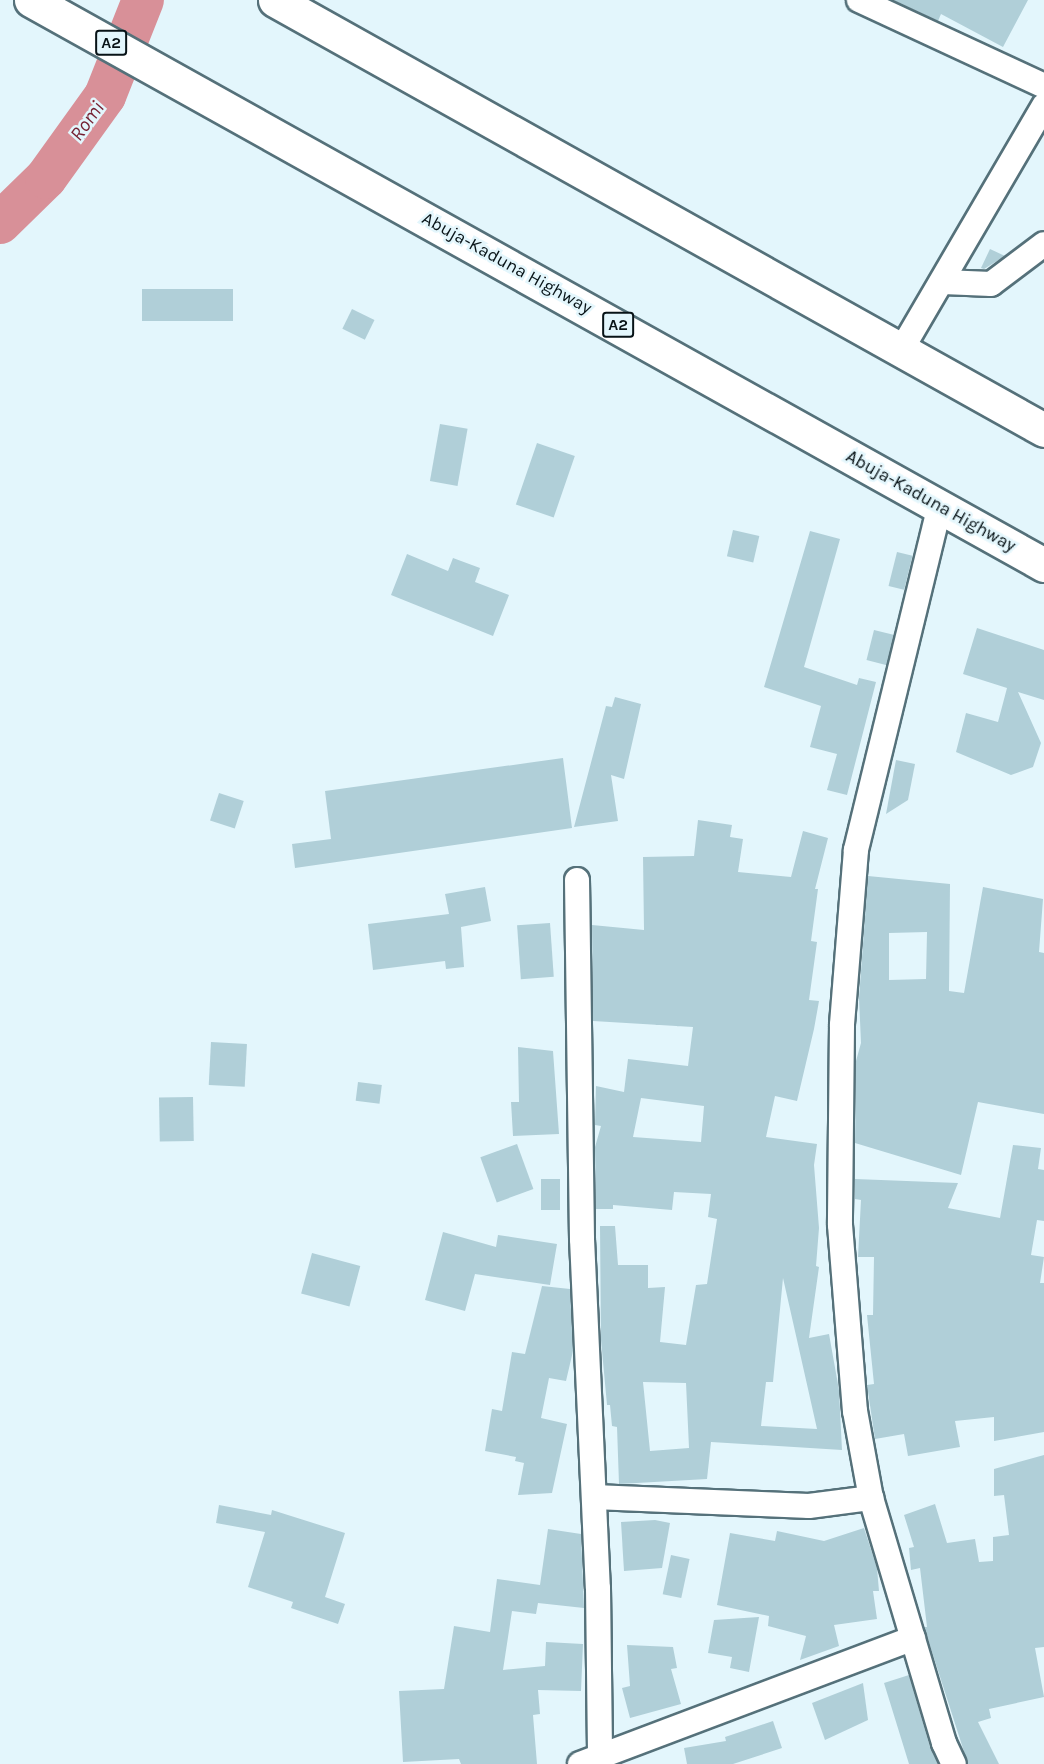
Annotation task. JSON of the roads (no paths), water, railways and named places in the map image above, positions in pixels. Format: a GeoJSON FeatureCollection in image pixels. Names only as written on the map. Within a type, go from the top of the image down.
{"type":"FeatureCollection","features":[{"type":"Feature","properties":{"kind":"highway","name":"Abuja-Kaduna Highway"},"geometry":{"type":"LineString","coordinates":[[31,0],[191,87],[1044,565]]}},
{"type":"Feature","properties":{"kind":"highway"},"geometry":{"type":"LineString","coordinates":[[275,0],[900,352],[1044,430]]}},
{"type":"Feature","properties":{"kind":"street"},"geometry":{"type":"LineString","coordinates":[[859,0],[1044,86]]}},
{"type":"Feature","properties":{"kind":"street"},"geometry":{"type":"LineString","coordinates":[[900,352],[1044,106]]}},
{"type":"Feature","properties":{"kind":"street"},"geometry":{"type":"LineString","coordinates":[[943,282],[991,284],[1044,244]]}},
{"type":"Feature","properties":{"kind":"street"},"geometry":{"type":"LineString","coordinates":[[940,505],[856,850],[842,1025],[840,1225],[855,1411],[871,1498],[954,1764]]}},
{"type":"Feature","properties":{"kind":"street"},"geometry":{"type":"LineString","coordinates":[[577,880],[582,1239],[594,1497],[590,1760],[913,1638]]}},
{"type":"Feature","properties":{"kind":"street"},"geometry":{"type":"LineString","coordinates":[[594,1497],[810,1506],[871,1498]]}},
{"type":"Feature","properties":{"kind":"waterway","name":"Romi"},"geometry":{"type":"LineString","coordinates":[[0,223],[46,178],[105,96],[143,0]]}}]}
